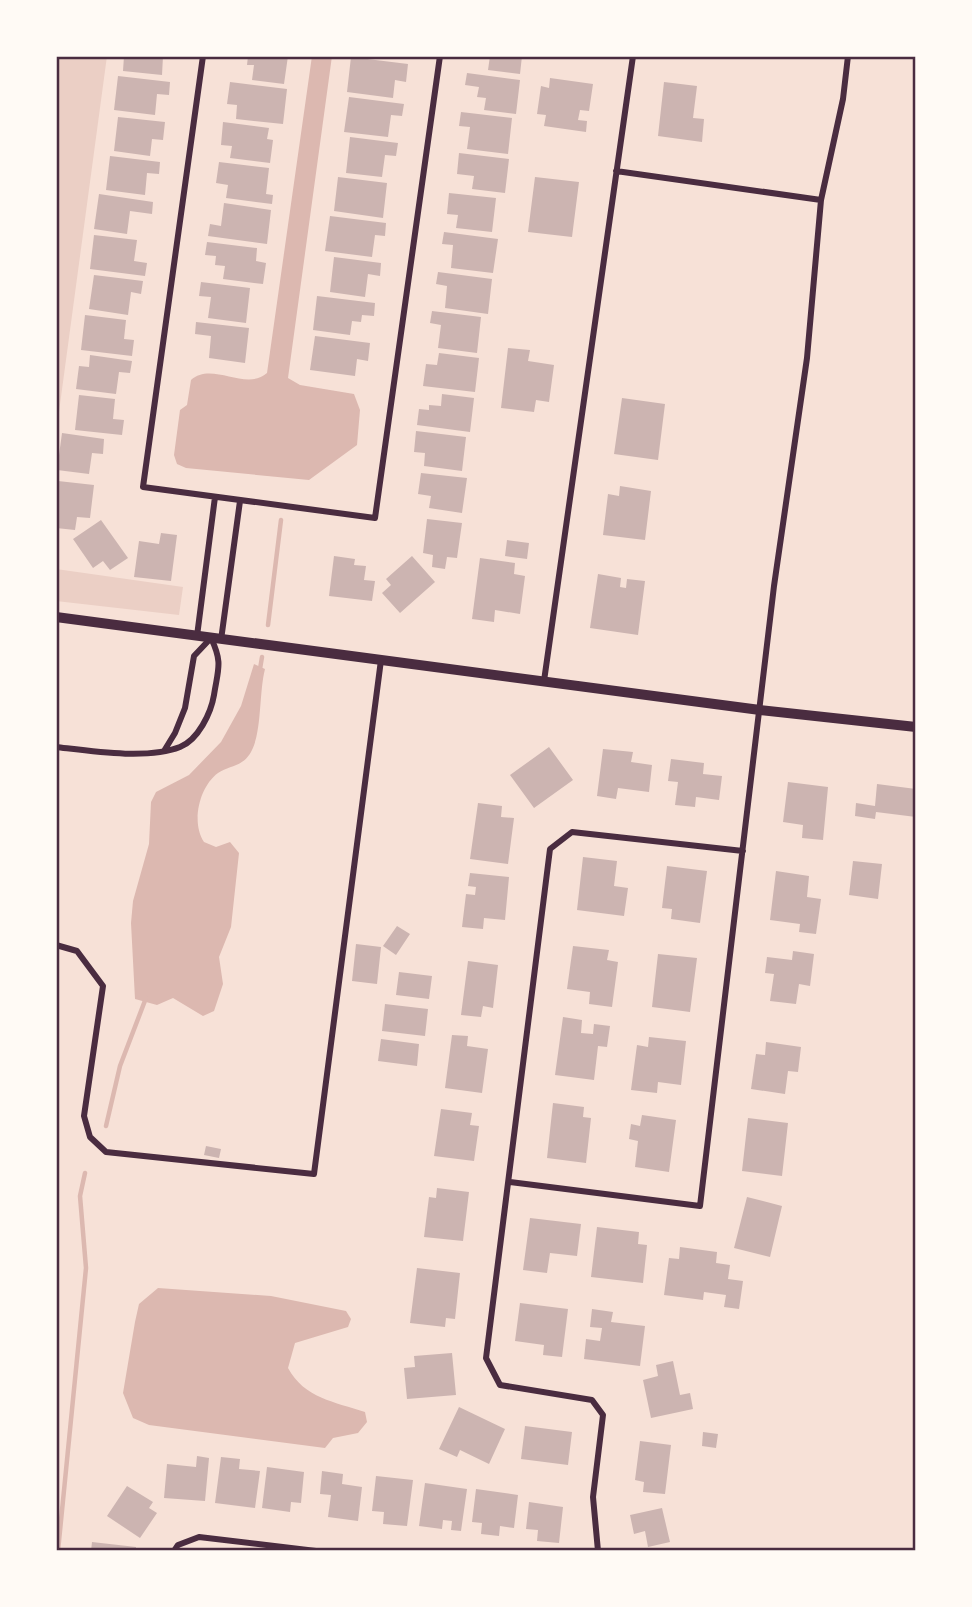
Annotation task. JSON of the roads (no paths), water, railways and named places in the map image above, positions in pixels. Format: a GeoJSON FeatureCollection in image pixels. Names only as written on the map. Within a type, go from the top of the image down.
{"type":"FeatureCollection","features":[{"type":"Feature","properties":{"kind":"main road"},"geometry":{"type":"LineString","coordinates":[[56,617],[760,710],[916,727]]}},
{"type":"Feature","properties":{"kind":"street"},"geometry":{"type":"LineString","coordinates":[[203,56],[143,488],[375,518],[440,56]]}},
{"type":"Feature","properties":{"kind":"street"},"geometry":{"type":"LineString","coordinates":[[544,681],[633,56]]}},
{"type":"Feature","properties":{"kind":"street"},"geometry":{"type":"LineString","coordinates":[[510,1182],[699,1206],[760,710],[807,358],[821,200],[843,99],[848,56]]}},
{"type":"Feature","properties":{"kind":"street"},"geometry":{"type":"LineString","coordinates":[[616,171],[821,200]]}},
{"type":"Feature","properties":{"kind":"street"},"geometry":{"type":"LineString","coordinates":[[197,636],[215,497]]}},
{"type":"Feature","properties":{"kind":"street"},"geometry":{"type":"LineString","coordinates":[[56,747],[105,753],[164,751],[182,747],[210,714],[220,658],[216,639],[240,501]]}},
{"type":"Feature","properties":{"kind":"street"},"geometry":{"type":"LineString","coordinates":[[164,751],[185,708],[194,656],[216,639]]}},
{"type":"Feature","properties":{"kind":"street"},"geometry":{"type":"LineString","coordinates":[[56,945],[77,951],[103,986],[84,1116],[90,1137],[106,1152],[314,1174],[381,660]]}},
{"type":"Feature","properties":{"kind":"street"},"geometry":{"type":"LineString","coordinates":[[598,1551],[593,1497],[603,1415],[592,1399],[500,1385],[486,1358],[550,849],[572,832],[743,851]]}},
{"type":"Feature","properties":{"kind":"street"},"geometry":{"type":"LineString","coordinates":[[174,1551],[178,1545],[199,1536],[316,1551]]}},
{"type":"Feature","properties":{"kind":"waterway"},"geometry":{"type":"LineString","coordinates":[[268,625],[281,520]]}},
{"type":"Feature","properties":{"kind":"waterway"},"geometry":{"type":"LineString","coordinates":[[260,669],[262,657]]}},
{"type":"Feature","properties":{"kind":"waterway"},"geometry":{"type":"LineString","coordinates":[[106,1126],[120,1066],[146,998]]}},
{"type":"Feature","properties":{"kind":"waterway"},"geometry":{"type":"LineString","coordinates":[[58,1551],[86,1268],[80,1196],[85,1173]]}}]}
